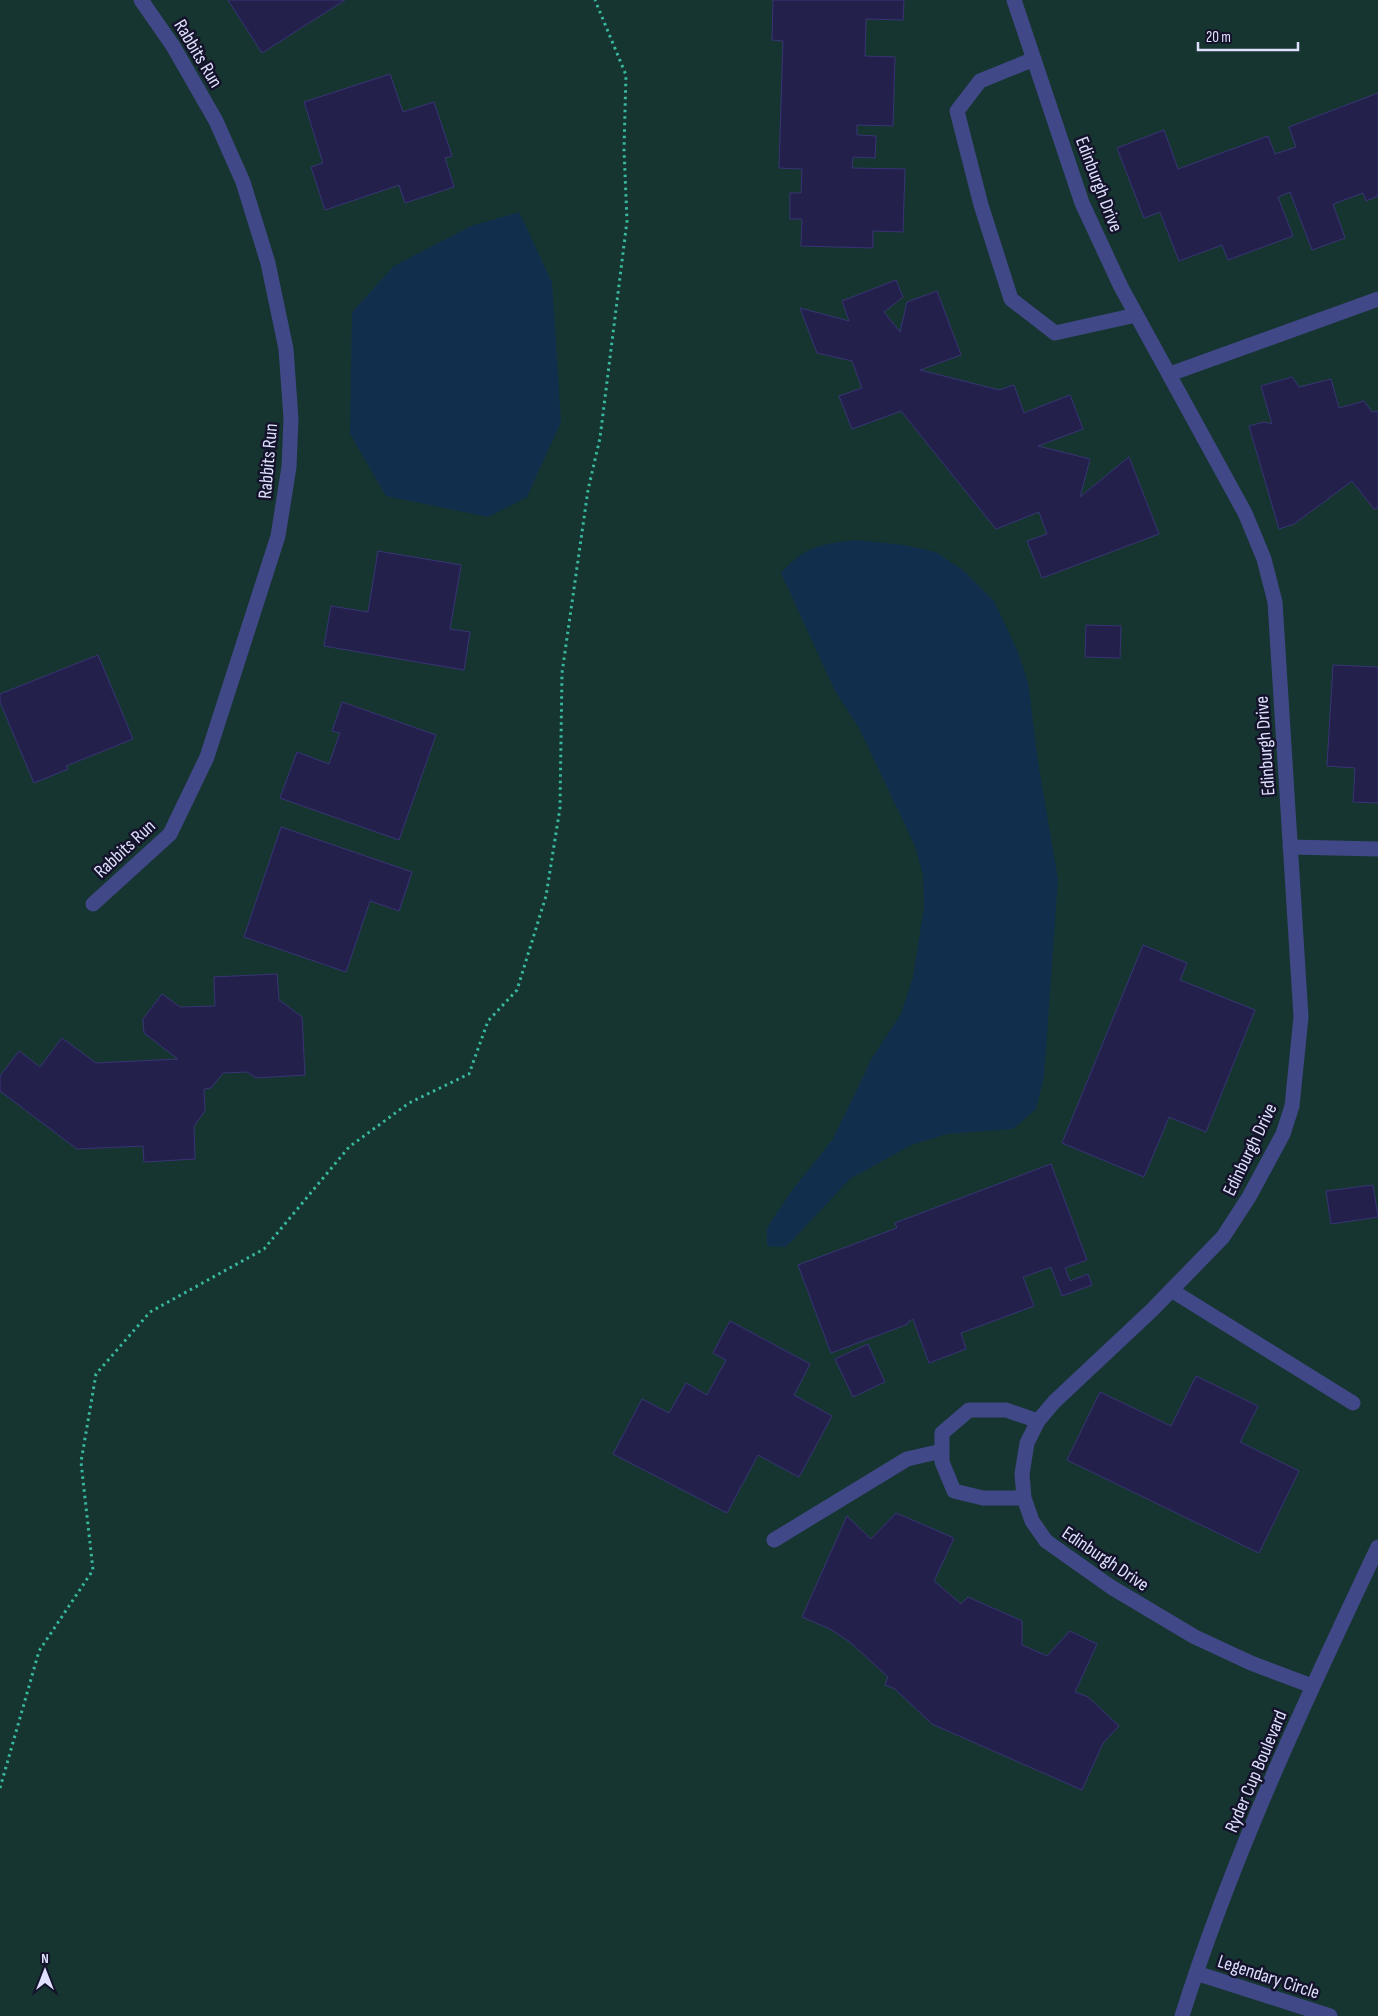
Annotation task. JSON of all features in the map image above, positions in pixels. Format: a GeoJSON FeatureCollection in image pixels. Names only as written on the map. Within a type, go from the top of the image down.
{"type":"FeatureCollection","features":[{"type":"Feature","properties":{"kind":"street","name":"Rabbits Run"},"geometry":{"type":"LineString","coordinates":[[93,904],[170,834],[207,757],[278,536],[289,467],[291,419],[286,349],[268,263],[243,182],[216,121],[173,46],[141,0]]}},
{"type":"Feature","properties":{"kind":"street","name":"Edinburgh Drive"},"geometry":{"type":"LineString","coordinates":[[1014,0],[1082,203],[1121,287],[1245,513],[1264,559],[1275,602],[1301,1017],[1292,1106],[1282,1134],[1249,1197],[1223,1237],[1054,1402],[1038,1421],[1027,1443],[1022,1474],[1024,1498],[1032,1521],[1046,1541],[1111,1587],[1195,1637],[1251,1664],[1312,1686]]}},
{"type":"Feature","properties":{"kind":"street"},"geometry":{"type":"LineString","coordinates":[[1034,59],[980,81],[956,111],[981,205],[1011,299],[1055,333],[1136,315]]}},
{"type":"Feature","properties":{"kind":"street"},"geometry":{"type":"LineString","coordinates":[[1170,374],[1378,299]]}},
{"type":"Feature","properties":{"kind":"street"},"geometry":{"type":"LineString","coordinates":[[1290,847],[1378,849]]}},
{"type":"Feature","properties":{"kind":"street"},"geometry":{"type":"LineString","coordinates":[[1170,1290],[1353,1403]]}},
{"type":"Feature","properties":{"kind":"street"},"geometry":{"type":"LineString","coordinates":[[1024,1498],[983,1498],[954,1491],[942,1462],[942,1433],[969,1410],[1006,1410],[1038,1421]]}},
{"type":"Feature","properties":{"kind":"street"},"geometry":{"type":"LineString","coordinates":[[774,1540],[907,1459],[942,1451]]}},
{"type":"Feature","properties":{"kind":"street","name":"Ryder Cup Boulevard"},"geometry":{"type":"LineString","coordinates":[[1182,2016],[1237,1864],[1312,1686],[1378,1547]]}},
{"type":"Feature","properties":{"kind":"street","name":"Legendary Circle"},"geometry":{"type":"LineString","coordinates":[[1196,1973],[1330,2016]]}},
{"type":"Feature","properties":{"kind":"path"},"geometry":{"type":"LineString","coordinates":[[0,1788],[39,1651],[93,1570],[81,1462],[96,1374],[150,1312],[264,1249],[349,1147],[409,1103],[469,1074],[488,1021],[517,990],[546,896],[560,808],[562,673],[588,490],[600,438],[627,221],[624,149],[626,75],[595,0]]}},
{"type":"Feature","properties":{"kind":"green space"},"geometry":{"type":"Polygon","coordinates":[[[0,0],[1378,0],[1378,2016],[0,2016],[0,0]]]}},
{"type":"Feature","properties":{"kind":"water"},"geometry":{"type":"Polygon","coordinates":[[[519,212],[552,282],[561,422],[527,497],[488,517],[386,496],[350,434],[352,312],[394,266],[471,226],[519,212]]]}},
{"type":"Feature","properties":{"kind":"water"},"geometry":{"type":"Polygon","coordinates":[[[856,540],[904,545],[936,552],[964,571],[994,601],[1017,650],[1028,682],[1038,762],[1058,879],[1044,1077],[1036,1109],[1013,1129],[947,1134],[911,1145],[850,1179],[786,1247],[767,1246],[767,1228],[790,1193],[833,1139],[872,1058],[901,1014],[913,977],[924,907],[923,875],[915,846],[859,728],[835,691],[781,573],[798,557],[814,548],[856,540]]]}},
{"type":"Feature","properties":{"kind":"building"},"geometry":{"type":"Polygon","coordinates":[[[228,0],[345,0],[262,53],[228,0]]]}},
{"type":"Feature","properties":{"kind":"building"},"geometry":{"type":"Polygon","coordinates":[[[773,0],[904,0],[903,20],[866,19],[865,56],[895,57],[893,126],[857,125],[857,135],[876,136],[875,158],[853,157],[852,168],[905,169],[903,232],[873,231],[873,248],[801,246],[802,219],[790,219],[790,193],[801,193],[802,169],[779,168],[783,41],[772,40],[773,0]]]}},
{"type":"Feature","properties":{"kind":"building"},"geometry":{"type":"Polygon","coordinates":[[[390,74],[403,112],[434,102],[452,156],[445,158],[454,187],[405,203],[399,185],[325,210],[311,167],[323,163],[304,102],[390,74]]]}},
{"type":"Feature","properties":{"kind":"building"},"geometry":{"type":"Polygon","coordinates":[[[1378,93],[1378,196],[1366,201],[1363,193],[1333,204],[1345,238],[1312,250],[1290,192],[1278,197],[1293,236],[1228,260],[1222,245],[1179,261],[1160,212],[1144,218],[1117,148],[1164,130],[1178,169],[1268,136],[1275,154],[1296,147],[1289,127],[1378,93]]]}},
{"type":"Feature","properties":{"kind":"building"},"geometry":{"type":"Polygon","coordinates":[[[896,280],[903,297],[884,312],[900,332],[907,302],[937,291],[961,355],[920,370],[999,390],[1014,385],[1024,413],[1070,395],[1083,429],[1038,446],[1090,459],[1080,497],[1129,457],[1159,534],[1042,578],[1027,541],[1047,534],[1039,512],[996,529],[901,411],[852,429],[839,396],[862,388],[852,361],[817,353],[800,308],[849,321],[842,301],[896,280]]]}},
{"type":"Feature","properties":{"kind":"building"},"geometry":{"type":"Polygon","coordinates":[[[1292,377],[1299,387],[1331,379],[1339,408],[1364,401],[1372,412],[1378,411],[1378,508],[1374,509],[1352,481],[1294,524],[1279,529],[1249,426],[1264,422],[1272,424],[1261,386],[1292,377]]]}},
{"type":"Feature","properties":{"kind":"building"},"geometry":{"type":"Polygon","coordinates":[[[378,551],[461,565],[450,629],[470,632],[464,670],[324,646],[331,606],[368,612],[378,551]]]}},
{"type":"Feature","properties":{"kind":"building"},"geometry":{"type":"Polygon","coordinates":[[[1086,625],[1121,626],[1120,658],[1085,657],[1086,625]]]}},
{"type":"Feature","properties":{"kind":"building"},"geometry":{"type":"Polygon","coordinates":[[[98,655],[133,739],[66,766],[68,769],[34,783],[0,702],[0,694],[98,655]]]}},
{"type":"Feature","properties":{"kind":"building"},"geometry":{"type":"Polygon","coordinates":[[[1333,665],[1378,667],[1378,803],[1353,802],[1355,768],[1327,766],[1333,665]]]}},
{"type":"Feature","properties":{"kind":"building"},"geometry":{"type":"Polygon","coordinates":[[[342,702],[436,735],[399,840],[280,798],[297,752],[329,764],[340,733],[332,731],[342,702]]]}},
{"type":"Feature","properties":{"kind":"building"},"geometry":{"type":"Polygon","coordinates":[[[281,827],[412,872],[399,911],[370,901],[346,972],[244,937],[281,827]]]}},
{"type":"Feature","properties":{"kind":"building"},"geometry":{"type":"Polygon","coordinates":[[[1143,945],[1187,963],[1180,980],[1255,1010],[1206,1132],[1169,1117],[1144,1177],[1062,1143],[1143,945]]]}},
{"type":"Feature","properties":{"kind":"building"},"geometry":{"type":"Polygon","coordinates":[[[277,974],[279,1000],[302,1017],[305,1075],[256,1078],[247,1072],[223,1073],[211,1088],[204,1089],[205,1111],[194,1126],[195,1159],[144,1162],[143,1146],[77,1149],[0,1091],[0,1076],[19,1051],[40,1067],[62,1038],[96,1063],[178,1059],[144,1033],[143,1019],[162,994],[180,1007],[215,1006],[214,977],[277,974]]]}},
{"type":"Feature","properties":{"kind":"building"},"geometry":{"type":"Polygon","coordinates":[[[1051,1164],[1087,1260],[1065,1268],[1070,1281],[1088,1274],[1092,1285],[1062,1296],[1051,1267],[1023,1277],[1034,1306],[961,1333],[966,1349],[929,1363],[913,1319],[908,1324],[831,1353],[798,1265],[897,1228],[895,1223],[1051,1164]]]}},
{"type":"Feature","properties":{"kind":"building"},"geometry":{"type":"Polygon","coordinates":[[[1373,1185],[1378,1217],[1331,1224],[1326,1191],[1373,1185]]]}},
{"type":"Feature","properties":{"kind":"building"},"geometry":{"type":"Polygon","coordinates":[[[730,1321],[810,1364],[794,1395],[832,1416],[799,1477],[758,1455],[727,1513],[613,1454],[642,1399],[669,1413],[686,1383],[707,1395],[726,1360],[713,1353],[730,1321]]]}},
{"type":"Feature","properties":{"kind":"building"},"geometry":{"type":"Polygon","coordinates":[[[868,1344],[885,1382],[853,1397],[835,1359],[868,1344]]]}},
{"type":"Feature","properties":{"kind":"building"},"geometry":{"type":"Polygon","coordinates":[[[1196,1376],[1258,1406],[1240,1442],[1299,1471],[1259,1553],[1067,1460],[1100,1392],[1171,1426],[1196,1376]]]}},
{"type":"Feature","properties":{"kind":"building"},"geometry":{"type":"Polygon","coordinates":[[[896,1513],[954,1538],[934,1581],[961,1604],[968,1597],[1022,1621],[1022,1645],[1047,1656],[1070,1631],[1097,1644],[1075,1692],[1088,1697],[1119,1726],[1103,1743],[1082,1790],[932,1724],[895,1689],[885,1685],[888,1677],[850,1642],[830,1629],[802,1617],[847,1516],[871,1539],[896,1513]]]}}]}
